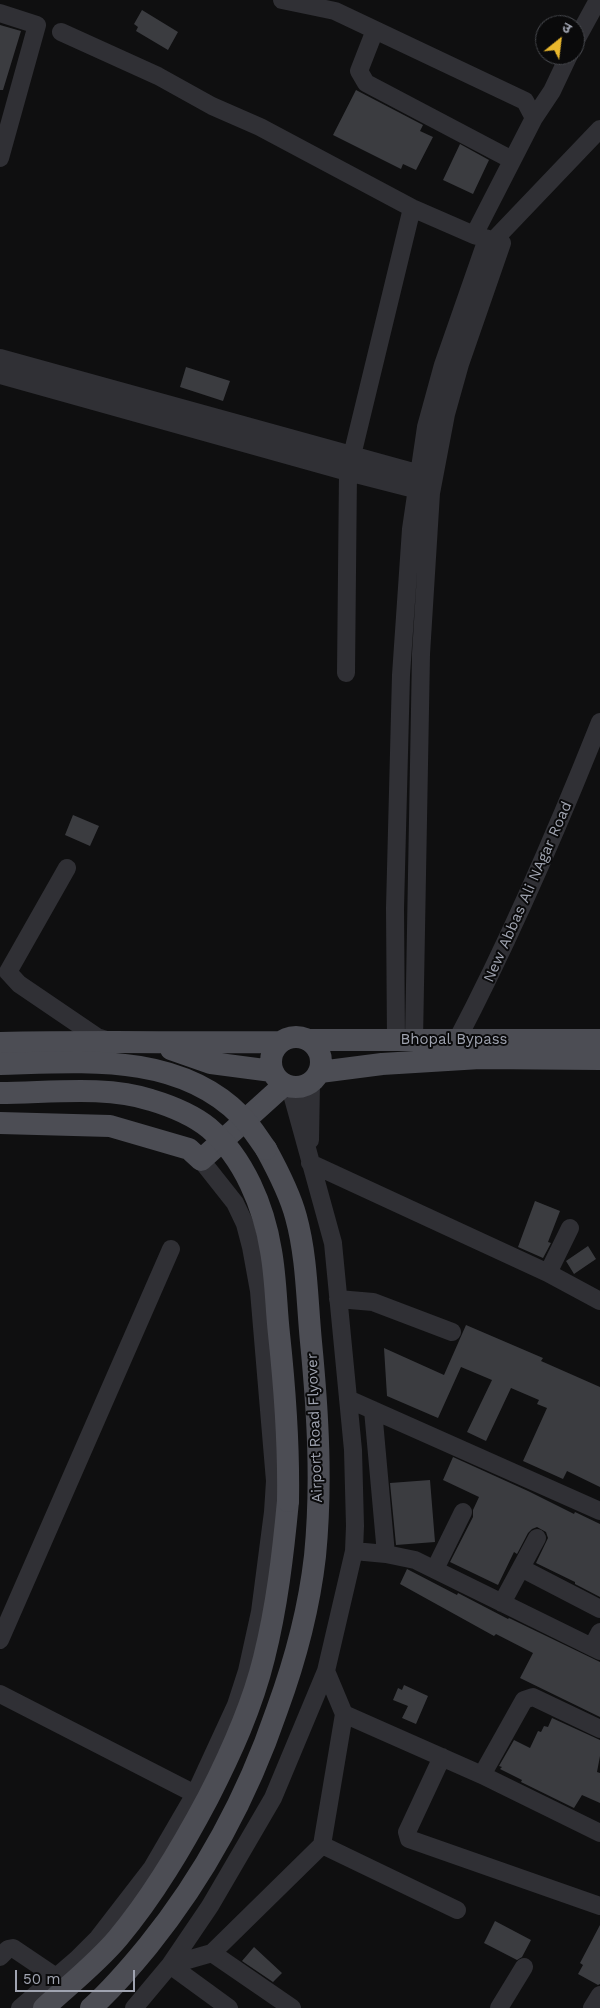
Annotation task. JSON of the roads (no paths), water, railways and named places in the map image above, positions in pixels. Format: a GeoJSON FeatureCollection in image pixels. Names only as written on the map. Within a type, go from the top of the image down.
{"type":"FeatureCollection","features":[{"type":"Feature","properties":{"kind":"main road"},"geometry":{"type":"LineString","coordinates":[[0,1043],[110,1041],[153,1043],[280,1042],[293,1037],[308,1040],[318,1050],[322,1065],[292,1079],[195,1155],[110,1126],[0,1123]]}},
{"type":"Feature","properties":{"kind":"main road","name":"Bhopal Bypass"},"geometry":{"type":"LineString","coordinates":[[308,1040],[405,1040],[454,1050],[480,1058],[600,1059]]}},
{"type":"Feature","properties":{"kind":"main road","name":"Bhopal Bypass"},"geometry":{"type":"LineString","coordinates":[[153,1043],[211,1063],[292,1079],[454,1050],[600,1040]]}},
{"type":"Feature","properties":{"kind":"main road"},"geometry":{"type":"LineString","coordinates":[[280,1042],[271,1055],[292,1079]]}},
{"type":"Feature","properties":{"kind":"main road","name":"Airport Road Flyover"},"geometry":{"type":"LineString","coordinates":[[0,1064],[112,1063],[166,1073],[198,1085],[229,1105],[251,1127],[266,1149],[278,1171],[296,1217],[302,1245],[316,1393],[319,1455],[318,1507],[314,1558],[305,1614],[290,1676],[262,1754],[205,1867],[175,1912],[125,1974],[91,2008]]}},
{"type":"Feature","properties":{"kind":"main road","name":"Airport Road Flyover"},"geometry":{"type":"LineString","coordinates":[[0,1093],[90,1092],[131,1095],[150,1099],[195,1119],[209,1129],[239,1164],[249,1182],[263,1216],[269,1242],[283,1371],[288,1455],[288,1501],[282,1565],[264,1657],[242,1726],[227,1760],[176,1855],[151,1883],[113,1944],[44,2008]]}},
{"type":"Feature","properties":{"kind":"street"},"geometry":{"type":"LineString","coordinates":[[282,0],[335,6],[374,30],[525,101],[534,118]]}},
{"type":"Feature","properties":{"kind":"street"},"geometry":{"type":"LineString","coordinates":[[585,24],[598,0]]}},
{"type":"Feature","properties":{"kind":"street"},"geometry":{"type":"LineString","coordinates":[[0,13],[37,25],[0,158]]}},
{"type":"Feature","properties":{"kind":"street"},"geometry":{"type":"LineString","coordinates":[[374,30],[359,71],[366,83],[512,160]]}},
{"type":"Feature","properties":{"kind":"street"},"geometry":{"type":"LineString","coordinates":[[61,32],[158,76],[212,106],[260,127],[412,208],[489,239]]}},
{"type":"Feature","properties":{"kind":"street"},"geometry":{"type":"LineString","coordinates":[[405,1040],[395,908],[401,675],[411,529],[425,484],[426,428],[442,366],[489,239],[512,160],[534,118],[552,91],[564,65]]}},
{"type":"Feature","properties":{"kind":"street"},"geometry":{"type":"LineString","coordinates":[[489,239],[600,129]]}},
{"type":"Feature","properties":{"kind":"street"},"geometry":{"type":"LineString","coordinates":[[346,673],[350,464],[412,208]]}},
{"type":"Feature","properties":{"kind":"street"},"geometry":{"type":"LineString","coordinates":[[0,358],[350,464]]}},
{"type":"Feature","properties":{"kind":"street"},"geometry":{"type":"LineString","coordinates":[[0,375],[425,484]]}},
{"type":"Feature","properties":{"kind":"street","name":"New Abbas Ali NAgar Road"},"geometry":{"type":"LineString","coordinates":[[454,1050],[494,971],[599,729]]}},
{"type":"Feature","properties":{"kind":"street"},"geometry":{"type":"LineString","coordinates":[[67,868],[8,972],[19,984],[73,1021],[97,1037],[110,1041]]}},
{"type":"Feature","properties":{"kind":"street"},"geometry":{"type":"LineString","coordinates":[[134,2008],[170,1965],[210,1906],[273,1798],[326,1671],[354,1551],[353,1450],[333,1243],[310,1163],[292,1079]]}},
{"type":"Feature","properties":{"kind":"street"},"geometry":{"type":"LineString","coordinates":[[20,2008],[88,1949],[151,1883],[161,1854],[195,1794],[236,1705],[247,1670],[260,1612],[273,1512],[275,1481],[259,1291],[245,1224],[235,1203],[195,1155]]}},
{"type":"Feature","properties":{"kind":"street"},"geometry":{"type":"LineString","coordinates":[[310,1163],[548,1273],[600,1301]]}},
{"type":"Feature","properties":{"kind":"street"},"geometry":{"type":"LineString","coordinates":[[548,1273],[570,1228]]}},
{"type":"Feature","properties":{"kind":"street"},"geometry":{"type":"LineString","coordinates":[[0,1640],[171,1249]]}},
{"type":"Feature","properties":{"kind":"street"},"geometry":{"type":"LineString","coordinates":[[338,1299],[373,1302],[452,1332]]}},
{"type":"Feature","properties":{"kind":"street"},"geometry":{"type":"LineString","coordinates":[[348,1399],[388,1415],[600,1511]]}},
{"type":"Feature","properties":{"kind":"street"},"geometry":{"type":"LineString","coordinates":[[373,1410],[386,1554]]}},
{"type":"Feature","properties":{"kind":"street"},"geometry":{"type":"LineString","coordinates":[[435,1569],[463,1512]]}},
{"type":"Feature","properties":{"kind":"street"},"geometry":{"type":"LineString","coordinates":[[502,1602],[538,1538]]}},
{"type":"Feature","properties":{"kind":"street"},"geometry":{"type":"LineString","coordinates":[[354,1551],[386,1554],[416,1560],[502,1602],[597,1643]]}},
{"type":"Feature","properties":{"kind":"street"},"geometry":{"type":"LineString","coordinates":[[521,1568],[600,1610]]}},
{"type":"Feature","properties":{"kind":"street"},"geometry":{"type":"LineString","coordinates":[[170,1965],[212,1952],[322,1844],[344,1714],[326,1671]]}},
{"type":"Feature","properties":{"kind":"street"},"geometry":{"type":"LineString","coordinates":[[0,1694],[195,1794]]}},
{"type":"Feature","properties":{"kind":"street"},"geometry":{"type":"LineString","coordinates":[[482,1775],[524,1700],[528,1698],[533,1697],[600,1729]]}},
{"type":"Feature","properties":{"kind":"street"},"geometry":{"type":"LineString","coordinates":[[344,1714],[442,1756],[597,1829]]}},
{"type":"Feature","properties":{"kind":"street"},"geometry":{"type":"LineString","coordinates":[[442,1756],[407,1832],[409,1839],[600,1906]]}},
{"type":"Feature","properties":{"kind":"street"},"geometry":{"type":"LineString","coordinates":[[322,1844],[457,1910]]}},
{"type":"Feature","properties":{"kind":"street"},"geometry":{"type":"LineString","coordinates":[[0,1957],[8,1949],[13,1948],[56,1978]]}},
{"type":"Feature","properties":{"kind":"street"},"geometry":{"type":"LineString","coordinates":[[212,1952],[292,2008]]}},
{"type":"Feature","properties":{"kind":"street"},"geometry":{"type":"LineString","coordinates":[[170,1965],[229,2008]]}},
{"type":"Feature","properties":{"kind":"street"},"geometry":{"type":"LineString","coordinates":[[499,2008],[524,1967]]}},
{"type":"Feature","properties":{"kind":"street"},"geometry":{"type":"LineString","coordinates":[[592,2008],[600,1995]]}}]}
